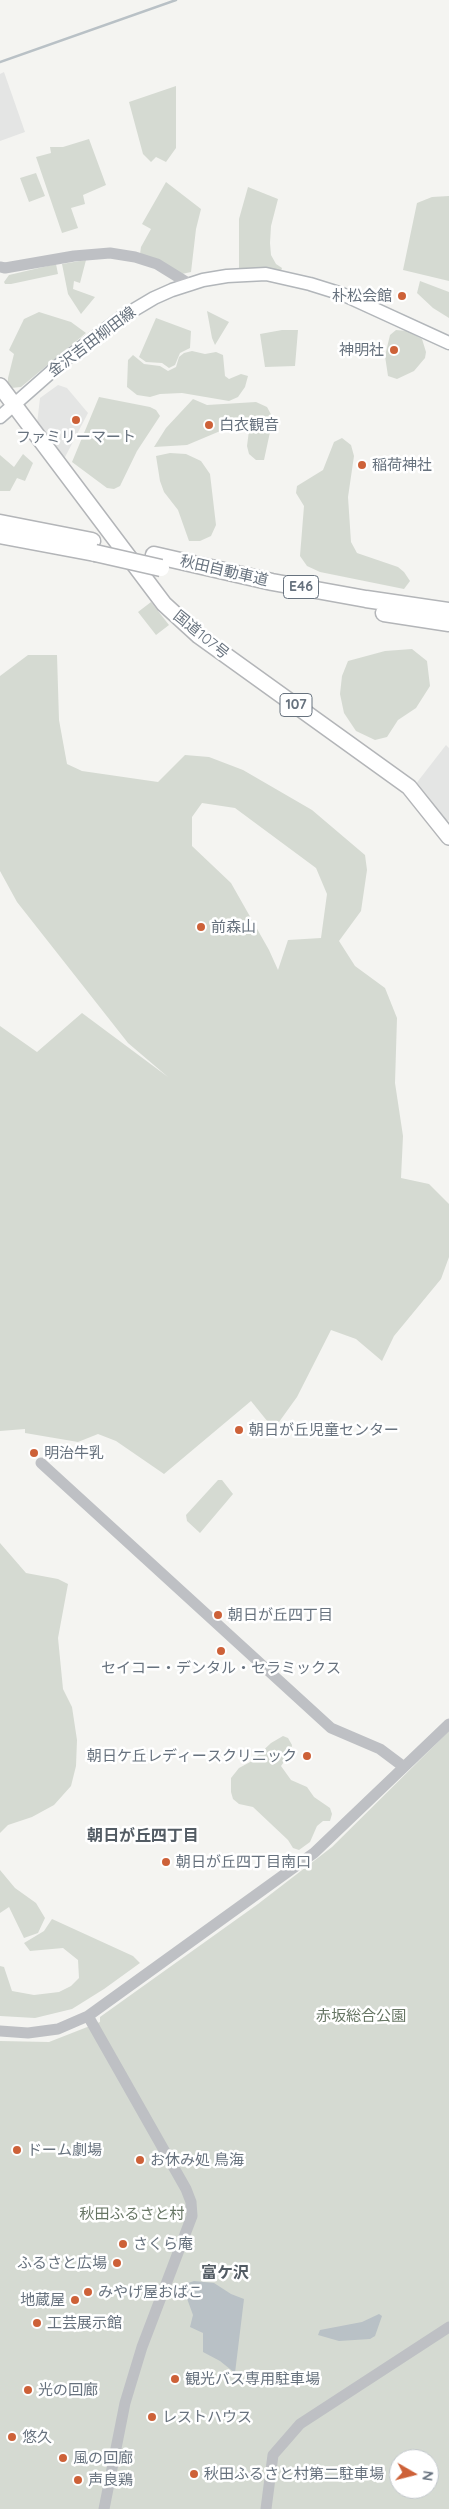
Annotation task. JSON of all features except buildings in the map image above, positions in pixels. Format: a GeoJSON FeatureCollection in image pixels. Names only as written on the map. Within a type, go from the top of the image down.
{"type":"FeatureCollection","features":[{"type":"Feature","properties":{"kind":"highway","name":"国道107号"},"geometry":{"type":"LineString","coordinates":[[0,386],[164,604],[206,641],[409,787],[449,837]]}},
{"type":"Feature","properties":{"kind":"highway","name":"秋田自動車道"},"geometry":{"type":"LineString","coordinates":[[0,523],[93,547],[364,610],[449,623]]}},
{"type":"Feature","properties":{"kind":"highway","name":"秋田自動車道"},"geometry":{"type":"LineString","coordinates":[[0,535],[93,547]]}},
{"type":"Feature","properties":{"kind":"highway","name":"秋田自動車道"},"geometry":{"type":"LineString","coordinates":[[158,561],[366,599],[449,611]]}},
{"type":"Feature","properties":{"kind":"main road","name":"金沢吉田柳田線"},"geometry":{"type":"LineString","coordinates":[[0,417],[88,341],[122,317],[154,298],[203,280],[247,274],[288,278],[342,294],[449,343]]}},
{"type":"Feature","properties":{"kind":"street"},"geometry":{"type":"LineString","coordinates":[[0,267],[13,267],[74,256],[110,254],[134,256],[156,264],[190,284]]}},
{"type":"Feature","properties":{"kind":"street"},"geometry":{"type":"LineString","coordinates":[[41,1463],[331,1728],[380,1749],[404,1767]]}},
{"type":"Feature","properties":{"kind":"street"},"geometry":{"type":"LineString","coordinates":[[0,2031],[28,2033],[58,2029],[88,2016],[314,1853],[449,1724]]}},
{"type":"Feature","properties":{"kind":"street"},"geometry":{"type":"LineString","coordinates":[[88,2016],[186,2189],[191,2202],[192,2216],[142,2347],[125,2403],[104,2509]]}},
{"type":"Feature","properties":{"kind":"street"},"geometry":{"type":"LineString","coordinates":[[266,2509],[273,2455],[300,2424],[449,2327]]}},
{"type":"Feature","properties":{"kind":"shaded area"},"geometry":{"type":"Polygon","coordinates":[[[4,72],[25,132],[0,141],[0,74],[4,72]]]}},
{"type":"Feature","properties":{"kind":"shaded area"},"geometry":{"type":"Polygon","coordinates":[[[58,385],[67,388],[88,413],[64,459],[37,424],[40,398],[58,385]]]}},
{"type":"Feature","properties":{"kind":"shaded area"},"geometry":{"type":"Polygon","coordinates":[[[446,745],[449,748],[449,820],[443,825],[415,785],[446,745]]]}},
{"type":"Feature","properties":{"kind":"shaded area"},"geometry":{"type":"Polygon","coordinates":[[[194,2281],[214,2283],[231,2294],[244,2299],[235,2373],[220,2361],[203,2352],[203,2333],[190,2327],[193,2315],[185,2293],[188,2283],[194,2281]]]}},
{"type":"Feature","properties":{"kind":"shaded area"},"geometry":{"type":"Polygon","coordinates":[[[379,2314],[382,2316],[375,2336],[370,2339],[339,2341],[318,2335],[320,2330],[362,2322],[379,2314]]]}},
{"type":"Feature","properties":{"kind":"green space"},"geometry":{"type":"Polygon","coordinates":[[[176,86],[176,148],[166,162],[156,157],[151,162],[143,154],[129,102],[176,86]]]}},
{"type":"Feature","properties":{"kind":"green space"},"geometry":{"type":"Polygon","coordinates":[[[89,139],[106,185],[83,195],[85,204],[71,208],[78,228],[62,233],[36,157],[51,153],[50,147],[63,147],[89,139]]]}},
{"type":"Feature","properties":{"kind":"green space"},"geometry":{"type":"Polygon","coordinates":[[[36,173],[45,196],[29,202],[20,178],[36,173]]]}},
{"type":"Feature","properties":{"kind":"green space"},"geometry":{"type":"Polygon","coordinates":[[[166,182],[201,209],[196,229],[191,272],[182,274],[140,254],[141,247],[151,229],[142,224],[166,182]]]}},
{"type":"Feature","properties":{"kind":"green space"},"geometry":{"type":"Polygon","coordinates":[[[248,187],[278,199],[271,226],[270,243],[271,255],[276,264],[282,268],[281,271],[250,268],[239,269],[239,219],[248,187]]]}},
{"type":"Feature","properties":{"kind":"green space"},"geometry":{"type":"Polygon","coordinates":[[[449,196],[449,281],[403,270],[417,203],[432,197],[449,196]]]}},
{"type":"Feature","properties":{"kind":"green space"},"geometry":{"type":"Polygon","coordinates":[[[86,260],[80,283],[74,281],[73,289],[95,297],[81,314],[68,294],[62,264],[86,260]]]}},
{"type":"Feature","properties":{"kind":"green space"},"geometry":{"type":"Polygon","coordinates":[[[56,264],[58,274],[11,284],[5,284],[4,282],[9,275],[56,264]]]}},
{"type":"Feature","properties":{"kind":"green space"},"geometry":{"type":"Polygon","coordinates":[[[420,281],[449,292],[449,318],[433,308],[417,293],[420,281]]]}},
{"type":"Feature","properties":{"kind":"green space"},"geometry":{"type":"Polygon","coordinates":[[[207,311],[229,322],[215,345],[212,338],[207,311]]]}},
{"type":"Feature","properties":{"kind":"green space"},"geometry":{"type":"Polygon","coordinates":[[[39,312],[71,322],[86,333],[21,387],[8,387],[8,378],[14,354],[9,350],[24,319],[39,312]]]}},
{"type":"Feature","properties":{"kind":"green space"},"geometry":{"type":"Polygon","coordinates":[[[156,318],[191,331],[190,348],[180,353],[175,365],[169,368],[162,363],[146,362],[139,357],[156,318]]]}},
{"type":"Feature","properties":{"kind":"green space"},"geometry":{"type":"Polygon","coordinates":[[[282,330],[298,330],[295,366],[265,367],[260,334],[282,330]]]}},
{"type":"Feature","properties":{"kind":"green space"},"geometry":{"type":"Polygon","coordinates":[[[396,330],[407,331],[422,339],[426,352],[425,358],[414,371],[397,379],[388,376],[385,356],[390,335],[396,330]]]}},
{"type":"Feature","properties":{"kind":"green space"},"geometry":{"type":"Polygon","coordinates":[[[192,351],[205,354],[216,352],[223,355],[225,376],[229,379],[241,374],[248,376],[245,387],[238,397],[229,401],[182,393],[160,394],[150,397],[137,395],[127,387],[128,360],[133,355],[144,364],[160,366],[168,371],[176,367],[179,357],[184,353],[192,351]]]}},
{"type":"Feature","properties":{"kind":"green space"},"geometry":{"type":"Polygon","coordinates":[[[99,397],[150,407],[156,410],[160,416],[137,451],[120,486],[114,489],[107,488],[72,462],[99,397]]]}},
{"type":"Feature","properties":{"kind":"green space"},"geometry":{"type":"Polygon","coordinates":[[[193,399],[207,405],[256,402],[267,407],[273,418],[264,460],[256,460],[249,454],[247,446],[250,423],[225,429],[187,445],[154,447],[166,428],[193,399]]]}},
{"type":"Feature","properties":{"kind":"green space"},"geometry":{"type":"Polygon","coordinates":[[[342,438],[351,445],[354,456],[348,497],[351,542],[357,553],[398,567],[404,572],[410,581],[404,589],[320,572],[307,566],[300,556],[304,506],[296,493],[297,486],[323,470],[334,442],[342,438]]]}},
{"type":"Feature","properties":{"kind":"green space"},"geometry":{"type":"Polygon","coordinates":[[[170,453],[186,454],[201,461],[210,474],[216,525],[211,536],[200,541],[189,541],[178,510],[164,492],[160,481],[156,456],[170,453]]]}},
{"type":"Feature","properties":{"kind":"green space"},"geometry":{"type":"Polygon","coordinates":[[[23,454],[33,463],[25,481],[17,478],[10,491],[0,491],[0,455],[14,467],[23,454]]]}},
{"type":"Feature","properties":{"kind":"green space"},"geometry":{"type":"Polygon","coordinates":[[[151,602],[169,625],[156,635],[138,612],[151,602]]]}},
{"type":"Feature","properties":{"kind":"green space"},"geometry":{"type":"Polygon","coordinates":[[[412,649],[427,661],[430,686],[416,708],[398,720],[387,737],[375,740],[356,731],[344,713],[340,694],[342,676],[348,661],[385,651],[412,649]]]}},
{"type":"Feature","properties":{"kind":"green space"},"geometry":{"type":"Polygon","coordinates":[[[28,655],[57,655],[59,720],[67,764],[82,771],[158,782],[185,755],[209,757],[243,770],[312,810],[365,855],[367,870],[361,911],[339,941],[355,966],[385,988],[397,1018],[395,1083],[403,1136],[401,1178],[429,1184],[449,1204],[449,1257],[441,1279],[394,1336],[382,1361],[356,1339],[331,1330],[297,1397],[279,1422],[272,1427],[251,1401],[164,1474],[116,1441],[98,1434],[78,1442],[25,1433],[25,1429],[0,1431],[0,1026],[37,1052],[82,1013],[168,1077],[128,1043],[17,902],[0,871],[0,676],[28,655]],[[202,803],[192,817],[192,846],[231,883],[269,950],[278,970],[288,940],[321,938],[327,894],[316,868],[235,808],[202,803]]]}},
{"type":"Feature","properties":{"kind":"green space"},"geometry":{"type":"Polygon","coordinates":[[[218,1480],[222,1480],[233,1494],[200,1533],[187,1521],[186,1515],[218,1480]]]}},
{"type":"Feature","properties":{"kind":"green space"},"geometry":{"type":"Polygon","coordinates":[[[0,1543],[26,1573],[58,1579],[68,1584],[58,1638],[63,1689],[72,1707],[77,1740],[76,1766],[71,1786],[54,1805],[32,1817],[8,1825],[0,1833],[0,1543]]]}},
{"type":"Feature","properties":{"kind":"green space"},"geometry":{"type":"Polygon","coordinates":[[[449,1731],[449,2509],[0,2509],[0,2041],[49,2042],[100,2022],[100,2017],[258,1904],[332,1847],[449,1731]]]}},
{"type":"Feature","properties":{"kind":"green space"},"geometry":{"type":"Polygon","coordinates":[[[283,1736],[288,1738],[292,1745],[291,1752],[281,1766],[291,1780],[307,1787],[314,1797],[330,1808],[332,1814],[330,1821],[323,1821],[317,1826],[310,1842],[299,1850],[293,1848],[288,1840],[253,1807],[239,1804],[233,1799],[231,1792],[231,1778],[239,1768],[252,1761],[271,1743],[283,1736]]]}},
{"type":"Feature","properties":{"kind":"green space"},"geometry":{"type":"Polygon","coordinates":[[[0,1870],[15,1888],[36,1903],[45,1918],[38,1933],[24,1938],[9,1907],[0,1913],[0,1870]]]}},
{"type":"Feature","properties":{"kind":"green space"},"geometry":{"type":"Polygon","coordinates":[[[52,1919],[133,1956],[140,1963],[72,2009],[35,2018],[0,2016],[0,1966],[4,1967],[12,1991],[34,1995],[59,1992],[71,1986],[79,1978],[78,1960],[63,1948],[30,1951],[24,1943],[44,1931],[52,1919]]]}},
{"type":"Feature","properties":{"kind":"waterway"},"geometry":{"type":"LineString","coordinates":[[0,62],[176,0]]}},
{"type":"Feature","properties":{"kind":"place","name":"朴松会館"},"geometry":{"type":"Point","coordinates":[402,296]}},
{"type":"Feature","properties":{"kind":"place","name":"神明社"},"geometry":{"type":"Point","coordinates":[394,350]}},
{"type":"Feature","properties":{"kind":"place","name":"ファミリーマート"},"geometry":{"type":"Point","coordinates":[76,420]}},
{"type":"Feature","properties":{"kind":"place","name":"白衣観音"},"geometry":{"type":"Point","coordinates":[209,425]}},
{"type":"Feature","properties":{"kind":"place","name":"稲荷神社"},"geometry":{"type":"Point","coordinates":[362,465]}},
{"type":"Feature","properties":{"kind":"place","name":"前森山"},"geometry":{"type":"Point","coordinates":[201,927]}},
{"type":"Feature","properties":{"kind":"place","name":"朝日が丘児童センター"},"geometry":{"type":"Point","coordinates":[239,1430]}},
{"type":"Feature","properties":{"kind":"place","name":"明治牛乳"},"geometry":{"type":"Point","coordinates":[34,1453]}},
{"type":"Feature","properties":{"kind":"place","name":"朝日が丘四丁目"},"geometry":{"type":"Point","coordinates":[218,1615]}},
{"type":"Feature","properties":{"kind":"place","name":"セイコー・デンタル・セラミックス"},"geometry":{"type":"Point","coordinates":[221,1651]}},
{"type":"Feature","properties":{"kind":"place","name":"朝日ケ丘レディースクリニック"},"geometry":{"type":"Point","coordinates":[307,1756]}},
{"type":"Feature","properties":{"kind":"place","name":"朝日が丘四丁目南口"},"geometry":{"type":"Point","coordinates":[166,1862]}},
{"type":"Feature","properties":{"kind":"place","name":"ドーム劇場"},"geometry":{"type":"Point","coordinates":[17,2150]}},
{"type":"Feature","properties":{"kind":"place","name":"お休み処 鳥海"},"geometry":{"type":"Point","coordinates":[140,2160]}},
{"type":"Feature","properties":{"kind":"place","name":"さくら庵"},"geometry":{"type":"Point","coordinates":[123,2244]}},
{"type":"Feature","properties":{"kind":"place","name":"ふるさと広場"},"geometry":{"type":"Point","coordinates":[117,2263]}},
{"type":"Feature","properties":{"kind":"place","name":"みやげ屋おばこ"},"geometry":{"type":"Point","coordinates":[88,2292]}},
{"type":"Feature","properties":{"kind":"place","name":"地蔵屋"},"geometry":{"type":"Point","coordinates":[75,2300]}},
{"type":"Feature","properties":{"kind":"place","name":"工芸展示館"},"geometry":{"type":"Point","coordinates":[37,2323]}},
{"type":"Feature","properties":{"kind":"place","name":"観光バス専用駐車場"},"geometry":{"type":"Point","coordinates":[175,2379]}},
{"type":"Feature","properties":{"kind":"place","name":"光の回廊"},"geometry":{"type":"Point","coordinates":[28,2390]}},
{"type":"Feature","properties":{"kind":"place","name":"レストハウス"},"geometry":{"type":"Point","coordinates":[152,2417]}},
{"type":"Feature","properties":{"kind":"place","name":"悠久"},"geometry":{"type":"Point","coordinates":[12,2437]}},
{"type":"Feature","properties":{"kind":"place","name":"風の回廊"},"geometry":{"type":"Point","coordinates":[63,2458]}},
{"type":"Feature","properties":{"kind":"place","name":"秋田ふるさと村第二駐車場"},"geometry":{"type":"Point","coordinates":[194,2474]}},
{"type":"Feature","properties":{"kind":"place","name":"声良鶏"},"geometry":{"type":"Point","coordinates":[78,2480]}},
{"type":"Feature","properties":{"kind":"district","name":"朝日が丘四丁目"},"geometry":{"type":"Point","coordinates":[143,1836]}},
{"type":"Feature","properties":{"kind":"district","name":"富ケ沢"},"geometry":{"type":"Point","coordinates":[225,2273]}},
{"type":"Feature","properties":{"kind":"park label","name":"赤坂総合公園"},"geometry":{"type":"Point","coordinates":[361,2016]}},
{"type":"Feature","properties":{"kind":"park label","name":"秋田ふるさと村"},"geometry":{"type":"Point","coordinates":[132,2214]}}]}
